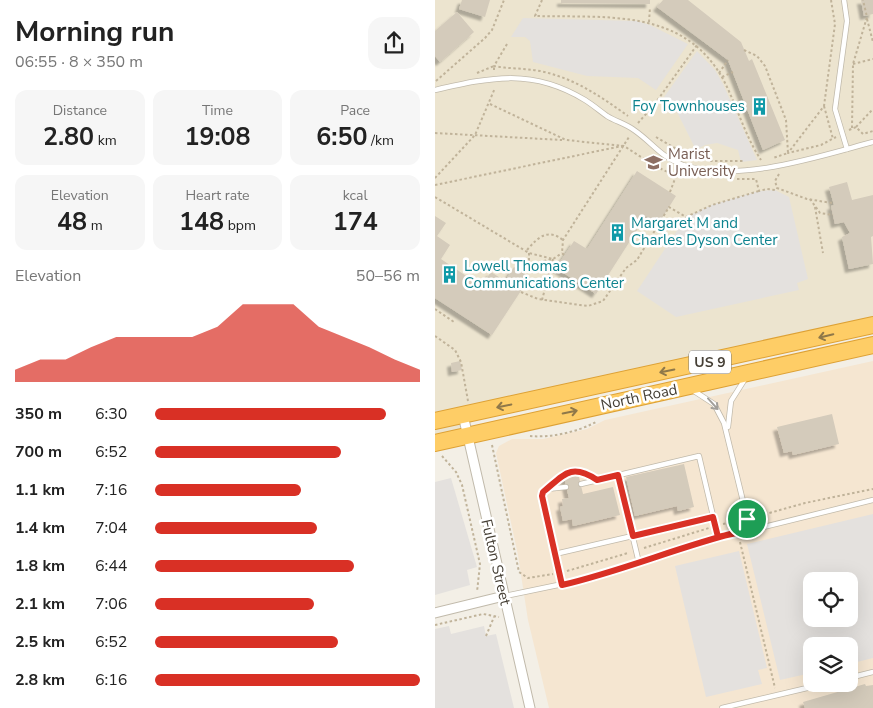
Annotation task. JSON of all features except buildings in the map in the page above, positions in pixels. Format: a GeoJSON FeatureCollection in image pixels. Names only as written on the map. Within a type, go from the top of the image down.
{"type":"FeatureCollection","features":[{"type":"Feature","properties":{"kind":"highway","name":"North Road"},"geometry":{"type":"LineString","coordinates":[[435,422],[466,409],[873,325]]}},
{"type":"Feature","properties":{"kind":"highway","name":"North Road"},"geometry":{"type":"LineString","coordinates":[[435,443],[873,345]]}},
{"type":"Feature","properties":{"kind":"street","name":"Fulton Street"},"geometry":{"type":"LineString","coordinates":[[466,409],[467,435],[530,708]]}},
{"type":"Feature","properties":{"kind":"street"},"geometry":{"type":"LineString","coordinates":[[435,613],[504,596]]}},
{"type":"Feature","properties":{"kind":"lane"},"geometry":{"type":"LineString","coordinates":[[844,0],[847,22],[835,109],[847,149]]}},
{"type":"Feature","properties":{"kind":"lane"},"geometry":{"type":"LineString","coordinates":[[435,90],[494,77],[533,80],[563,88],[634,130],[658,153],[683,164],[712,171],[751,172],[873,142]]}},
{"type":"Feature","properties":{"kind":"lane"},"geometry":{"type":"LineString","coordinates":[[728,433],[731,401],[749,373]]}},
{"type":"Feature","properties":{"kind":"lane"},"geometry":{"type":"LineString","coordinates":[[685,387],[714,404],[728,433],[750,530]]}},
{"type":"Feature","properties":{"kind":"lane"},"geometry":{"type":"LineString","coordinates":[[581,484],[699,456],[718,537]]}},
{"type":"Feature","properties":{"kind":"lane"},"geometry":{"type":"LineString","coordinates":[[551,488],[559,476],[576,471],[588,474],[597,480]]}},
{"type":"Feature","properties":{"kind":"lane"},"geometry":{"type":"LineString","coordinates":[[618,475],[639,563]]}},
{"type":"Feature","properties":{"kind":"lane"},"geometry":{"type":"LineString","coordinates":[[562,585],[542,496],[543,492],[551,488],[567,487]]}},
{"type":"Feature","properties":{"kind":"lane"},"geometry":{"type":"LineString","coordinates":[[504,596],[562,585],[639,563],[718,537],[873,500]]}},
{"type":"Feature","properties":{"kind":"lane"},"geometry":{"type":"LineString","coordinates":[[555,554],[713,517]]}},
{"type":"Feature","properties":{"kind":"lane"},"geometry":{"type":"LineString","coordinates":[[858,676],[873,672]]}},
{"type":"Feature","properties":{"kind":"lane"},"geometry":{"type":"LineString","coordinates":[[722,708],[803,689]]}},
{"type":"Feature","properties":{"kind":"path"},"geometry":{"type":"LineString","coordinates":[[435,82],[485,38],[491,30],[504,0]]}},
{"type":"Feature","properties":{"kind":"path"},"geometry":{"type":"LineString","coordinates":[[542,0],[535,16],[635,19],[649,22],[697,45],[722,77],[761,160],[821,145],[855,127],[873,109]]}},
{"type":"Feature","properties":{"kind":"path"},"geometry":{"type":"LineString","coordinates":[[831,0],[835,24],[824,106],[833,139]]}},
{"type":"Feature","properties":{"kind":"path"},"geometry":{"type":"LineString","coordinates":[[863,0],[873,42]]}},
{"type":"Feature","properties":{"kind":"path"},"geometry":{"type":"LineString","coordinates":[[649,22],[650,7]]}},
{"type":"Feature","properties":{"kind":"path"},"geometry":{"type":"LineString","coordinates":[[852,129],[853,64],[867,17]]}},
{"type":"Feature","properties":{"kind":"path"},"geometry":{"type":"LineString","coordinates":[[494,66],[507,44]]}},
{"type":"Feature","properties":{"kind":"path"},"geometry":{"type":"LineString","coordinates":[[551,269],[522,273],[529,264],[553,259],[563,254],[563,240],[634,130],[654,106],[697,45]]}},
{"type":"Feature","properties":{"kind":"path"},"geometry":{"type":"LineString","coordinates":[[744,50],[757,56],[765,66],[786,120],[788,153]]}},
{"type":"Feature","properties":{"kind":"path"},"geometry":{"type":"LineString","coordinates":[[719,73],[728,60]]}},
{"type":"Feature","properties":{"kind":"path"},"geometry":{"type":"LineString","coordinates":[[853,64],[873,60]]}},
{"type":"Feature","properties":{"kind":"path"},"geometry":{"type":"LineString","coordinates":[[722,77],[733,72]]}},
{"type":"Feature","properties":{"kind":"path"},"geometry":{"type":"LineString","coordinates":[[435,178],[475,135],[495,89],[494,77]]}},
{"type":"Feature","properties":{"kind":"path"},"geometry":{"type":"LineString","coordinates":[[489,104],[565,140]]}},
{"type":"Feature","properties":{"kind":"path"},"geometry":{"type":"LineString","coordinates":[[788,153],[824,106]]}},
{"type":"Feature","properties":{"kind":"path"},"geometry":{"type":"LineString","coordinates":[[855,127],[863,134],[873,131]]}},
{"type":"Feature","properties":{"kind":"path"},"geometry":{"type":"LineString","coordinates":[[435,133],[565,140],[624,146]]}},
{"type":"Feature","properties":{"kind":"path"},"geometry":{"type":"LineString","coordinates":[[435,185],[624,146]]}},
{"type":"Feature","properties":{"kind":"path"},"geometry":{"type":"LineString","coordinates":[[781,173],[778,174],[775,181],[777,188],[810,199],[832,203]]}},
{"type":"Feature","properties":{"kind":"path"},"geometry":{"type":"LineString","coordinates":[[670,192],[676,176]]}},
{"type":"Feature","properties":{"kind":"path"},"geometry":{"type":"LineString","coordinates":[[521,292],[542,300],[588,306],[603,301],[626,268],[637,260],[669,208],[686,217],[711,205],[759,191]]}},
{"type":"Feature","properties":{"kind":"path"},"geometry":{"type":"LineString","coordinates":[[435,197],[528,252],[553,259]]}},
{"type":"Feature","properties":{"kind":"path"},"geometry":{"type":"LineString","coordinates":[[810,199],[821,213],[833,215]]}},
{"type":"Feature","properties":{"kind":"path"},"geometry":{"type":"LineString","coordinates":[[815,207],[823,253]]}},
{"type":"Feature","properties":{"kind":"path"},"geometry":{"type":"LineString","coordinates":[[529,264],[528,252],[536,239],[545,233],[555,234],[563,240]]}},
{"type":"Feature","properties":{"kind":"path"},"geometry":{"type":"LineString","coordinates":[[542,300],[553,259]]}},
{"type":"Feature","properties":{"kind":"path"},"geometry":{"type":"LineString","coordinates":[[435,309],[454,322]]}},
{"type":"Feature","properties":{"kind":"path"},"geometry":{"type":"LineString","coordinates":[[435,336],[455,350],[458,356],[466,409]]}},
{"type":"Feature","properties":{"kind":"path"},"geometry":{"type":"LineString","coordinates":[[527,436],[551,435],[586,427],[598,421]]}},
{"type":"Feature","properties":{"kind":"path"},"geometry":{"type":"LineString","coordinates":[[494,452],[491,446],[495,444]]}},
{"type":"Feature","properties":{"kind":"path"},"geometry":{"type":"LineString","coordinates":[[443,459],[456,472],[462,484],[480,564],[477,593]]}},
{"type":"Feature","properties":{"kind":"path"},"geometry":{"type":"LineString","coordinates":[[735,521],[805,503],[873,489]]}},
{"type":"Feature","properties":{"kind":"path"},"geometry":{"type":"LineString","coordinates":[[736,507],[735,521],[777,695]]}},
{"type":"Feature","properties":{"kind":"path"},"geometry":{"type":"LineString","coordinates":[[435,625],[483,614],[494,617],[508,616]]}},
{"type":"Feature","properties":{"kind":"path"},"geometry":{"type":"LineString","coordinates":[[486,636],[494,617]]}},
{"type":"Feature","properties":{"kind":"shaded area","name":"Marist University"},"geometry":{"type":"Polygon","coordinates":[[[435,0],[873,0],[873,325],[460,417],[465,437],[435,444],[435,0]]]}},
{"type":"Feature","properties":{"kind":"shaded area"},"geometry":{"type":"Polygon","coordinates":[[[523,18],[637,21],[650,25],[688,44],[656,90],[638,78],[587,76],[533,62],[530,41],[525,37],[511,37],[523,18]]]}},
{"type":"Feature","properties":{"kind":"shaded area"},"geometry":{"type":"Polygon","coordinates":[[[697,51],[715,70],[723,84],[757,160],[741,162],[738,150],[717,143],[705,145],[696,150],[678,114],[664,97],[697,51]]]}},
{"type":"Feature","properties":{"kind":"shaded area"},"geometry":{"type":"Polygon","coordinates":[[[775,190],[789,197],[808,279],[797,283],[799,290],[676,317],[637,291],[686,217],[712,205],[759,191],[775,190]]]}},
{"type":"Feature","properties":{"kind":"shaded area"},"geometry":{"type":"Polygon","coordinates":[[[873,361],[873,708],[549,708],[528,620],[518,555],[496,453],[499,446],[512,439],[543,439],[587,429],[605,420],[873,361]]]}},
{"type":"Feature","properties":{"kind":"shaded area"},"geometry":{"type":"Polygon","coordinates":[[[451,478],[477,567],[467,570],[470,585],[435,595],[435,482],[451,478]]]}},
{"type":"Feature","properties":{"kind":"shaded area"},"geometry":{"type":"Polygon","coordinates":[[[873,514],[873,658],[858,662],[858,637],[803,637],[803,675],[780,680],[747,544],[873,514]]]}},
{"type":"Feature","properties":{"kind":"shaded area"},"geometry":{"type":"Polygon","coordinates":[[[739,551],[767,668],[758,670],[762,684],[706,697],[675,566],[739,551]]]}},
{"type":"Feature","properties":{"kind":"shaded area"},"geometry":{"type":"Polygon","coordinates":[[[449,626],[451,634],[484,626],[486,636],[496,634],[514,708],[435,708],[435,629],[449,626]]]}},
{"type":"Feature","properties":{"kind":"place","name":"Foy Townhouses"},"geometry":{"type":"Point","coordinates":[759,106]}},
{"type":"Feature","properties":{"kind":"place","name":"Marist University"},"geometry":{"type":"Point","coordinates":[654,163]}},
{"type":"Feature","properties":{"kind":"place","name":"Margaret M and Charles Dyson Center"},"geometry":{"type":"Point","coordinates":[617,232]}},
{"type":"Feature","properties":{"kind":"place","name":"Lowell Thomas Communications Center"},"geometry":{"type":"Point","coordinates":[450,275]}},
{"type":"Feature","properties":{"kind":"route"},"geometry":{"type":"LineString","coordinates":[[747,519],[735,521],[738,532],[718,537],[687,546],[619,570],[562,585],[542,496],[543,492],[551,488],[555,480],[564,473],[582,472],[597,480],[618,475],[633,536],[713,517],[718,537],[750,530],[747,519]]}}]}
